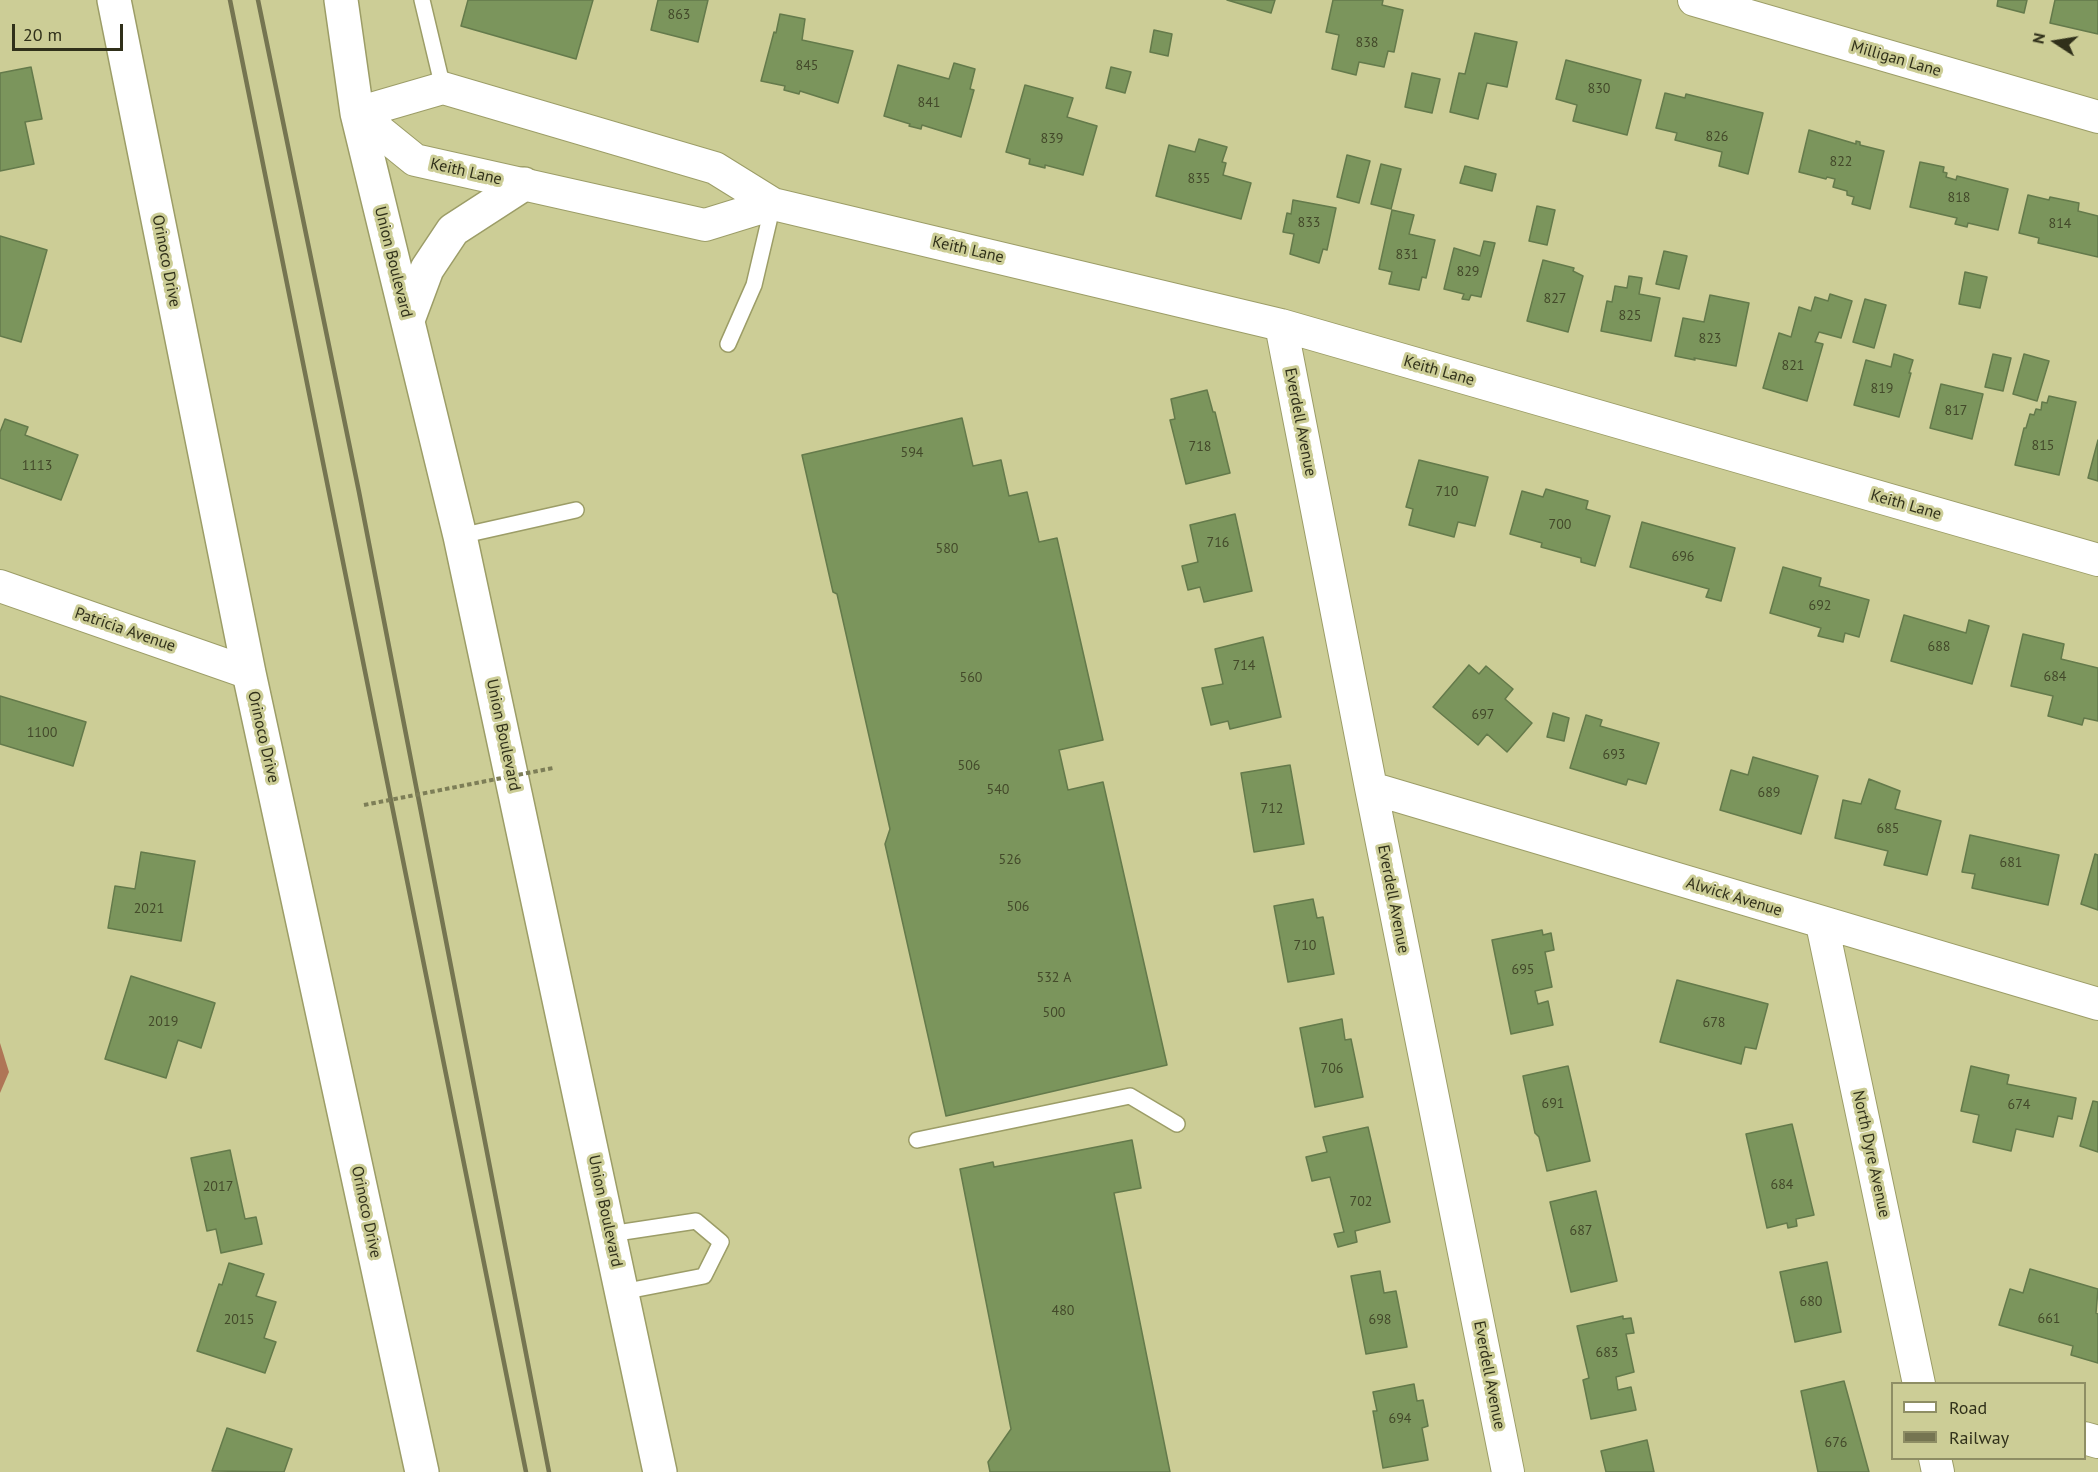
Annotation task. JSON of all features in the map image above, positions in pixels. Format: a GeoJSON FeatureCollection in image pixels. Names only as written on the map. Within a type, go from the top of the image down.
{"type":"FeatureCollection","features":[{"type":"Feature","properties":{"kind":"main road","name":"Orinoco Drive"},"geometry":{"type":"LineString","coordinates":[[114,0],[249,673],[422,1472]]}},
{"type":"Feature","properties":{"kind":"main road","name":"Union Boulevard"},"geometry":{"type":"LineString","coordinates":[[341,0],[357,113],[460,537],[660,1472]]}},
{"type":"Feature","properties":{"kind":"main road"},"geometry":{"type":"LineString","coordinates":[[408,321],[427,269],[453,230],[524,184]]}},
{"type":"Feature","properties":{"kind":"street","name":"Milligan Lane"},"geometry":{"type":"LineString","coordinates":[[1695,0],[2098,117]]}},
{"type":"Feature","properties":{"kind":"street"},"geometry":{"type":"LineString","coordinates":[[357,113],[443,88]]}},
{"type":"Feature","properties":{"kind":"street","name":"Keith Lane"},"geometry":{"type":"LineString","coordinates":[[443,88],[715,168],[773,204],[1281,325],[2098,560]]}},
{"type":"Feature","properties":{"kind":"street","name":"Keith Lane"},"geometry":{"type":"LineString","coordinates":[[357,113],[415,160],[705,225],[773,204]]}},
{"type":"Feature","properties":{"kind":"street","name":"Everdell Avenue"},"geometry":{"type":"LineString","coordinates":[[1281,325],[1508,1472]]}},
{"type":"Feature","properties":{"kind":"street","name":"Patricia Avenue"},"geometry":{"type":"LineString","coordinates":[[0,586],[249,673]]}},
{"type":"Feature","properties":{"kind":"street","name":"Alwick Avenue"},"geometry":{"type":"LineString","coordinates":[[1371,788],[1822,924],[2098,1004]]}},
{"type":"Feature","properties":{"kind":"street","name":"North Dyre Avenue"},"geometry":{"type":"LineString","coordinates":[[1822,924],[1919,1382]]}},
{"type":"Feature","properties":{"kind":"lane"},"geometry":{"type":"LineString","coordinates":[[422,0],[443,88]]}},
{"type":"Feature","properties":{"kind":"lane"},"geometry":{"type":"LineString","coordinates":[[728,344],[754,285],[773,204]]}},
{"type":"Feature","properties":{"kind":"lane"},"geometry":{"type":"LineString","coordinates":[[460,537],[576,510]]}},
{"type":"Feature","properties":{"kind":"lane"},"geometry":{"type":"LineString","coordinates":[[917,1140],[1130,1096],[1177,1124]]}},
{"type":"Feature","properties":{"kind":"lane"},"geometry":{"type":"LineString","coordinates":[[610,1234],[696,1221],[721,1242],[704,1276],[622,1292]]}},
{"type":"Feature","properties":{"kind":"path"},"geometry":{"type":"LineString","coordinates":[[364,805],[553,768]]}},
{"type":"Feature","properties":{"kind":"shaded area"},"geometry":{"type":"Polygon","coordinates":[[[0,1043],[9,1072],[0,1093],[0,1043]]]}},
{"type":"Feature","properties":{"kind":"building"},"geometry":{"type":"Polygon","coordinates":[[[468,0],[593,0],[576,59],[461,26],[468,0]]]}},
{"type":"Feature","properties":{"kind":"building"},"geometry":{"type":"Polygon","coordinates":[[[658,0],[708,0],[698,42],[651,30],[658,0]]]}},
{"type":"Feature","properties":{"kind":"building"},"geometry":{"type":"Polygon","coordinates":[[[1227,0],[1275,0],[1271,13],[1227,0]]]}},
{"type":"Feature","properties":{"kind":"building"},"geometry":{"type":"Polygon","coordinates":[[[1333,0],[1383,0],[1382,5],[1403,10],[1394,52],[1388,51],[1384,67],[1359,62],[1356,75],[1332,69],[1339,35],[1326,32],[1333,0]]]}},
{"type":"Feature","properties":{"kind":"building"},"geometry":{"type":"Polygon","coordinates":[[[1998,0],[2027,0],[2024,13],[1997,6],[1998,0]]]}},
{"type":"Feature","properties":{"kind":"building"},"geometry":{"type":"Polygon","coordinates":[[[2055,0],[2098,0],[2098,34],[2050,23],[2055,0]]]}},
{"type":"Feature","properties":{"kind":"building"},"geometry":{"type":"Polygon","coordinates":[[[780,14],[805,19],[802,40],[853,51],[838,103],[800,91],[799,94],[784,90],[785,86],[761,81],[780,14]]]}},
{"type":"Feature","properties":{"kind":"building"},"geometry":{"type":"Polygon","coordinates":[[[1154,30],[1172,34],[1168,56],[1150,52],[1154,30]]]}},
{"type":"Feature","properties":{"kind":"building"},"geometry":{"type":"Polygon","coordinates":[[[1475,33],[1517,42],[1507,87],[1487,83],[1478,119],[1450,112],[1459,73],[1465,74],[1475,33]]]}},
{"type":"Feature","properties":{"kind":"building"},"geometry":{"type":"Polygon","coordinates":[[[1566,60],[1641,80],[1627,135],[1573,121],[1577,105],[1556,99],[1566,60]]]}},
{"type":"Feature","properties":{"kind":"building"},"geometry":{"type":"Polygon","coordinates":[[[954,63],[975,69],[970,89],[974,90],[961,137],[922,125],[921,129],[909,126],[910,124],[884,116],[898,65],[949,79],[954,63]]]}},
{"type":"Feature","properties":{"kind":"building"},"geometry":{"type":"Polygon","coordinates":[[[31,67],[42,119],[25,122],[34,164],[0,171],[0,73],[31,67]]]}},
{"type":"Feature","properties":{"kind":"building"},"geometry":{"type":"Polygon","coordinates":[[[1111,67],[1131,72],[1125,93],[1106,88],[1111,67]]]}},
{"type":"Feature","properties":{"kind":"building"},"geometry":{"type":"Polygon","coordinates":[[[1412,73],[1440,79],[1432,113],[1405,107],[1412,73]]]}},
{"type":"Feature","properties":{"kind":"building"},"geometry":{"type":"Polygon","coordinates":[[[1025,85],[1073,98],[1067,117],[1097,126],[1083,175],[1045,165],[1045,168],[1029,164],[1030,159],[1006,152],[1025,85]]]}},
{"type":"Feature","properties":{"kind":"building"},"geometry":{"type":"Polygon","coordinates":[[[1665,93],[1685,98],[1686,94],[1763,113],[1748,174],[1719,166],[1722,152],[1675,140],[1677,133],[1656,128],[1665,93]]]}},
{"type":"Feature","properties":{"kind":"building"},"geometry":{"type":"Polygon","coordinates":[[[1809,130],[1856,144],[1856,141],[1860,142],[1860,145],[1884,151],[1870,209],[1852,204],[1854,197],[1847,195],[1847,191],[1833,187],[1835,179],[1799,172],[1809,130]]]}},
{"type":"Feature","properties":{"kind":"building"},"geometry":{"type":"Polygon","coordinates":[[[1199,139],[1227,147],[1222,162],[1226,163],[1223,175],[1251,183],[1241,219],[1156,196],[1169,145],[1195,152],[1199,139]]]}},
{"type":"Feature","properties":{"kind":"building"},"geometry":{"type":"Polygon","coordinates":[[[1347,155],[1370,161],[1359,203],[1337,197],[1347,155]]]}},
{"type":"Feature","properties":{"kind":"building"},"geometry":{"type":"Polygon","coordinates":[[[1920,162],[1944,167],[1943,172],[1947,173],[1946,177],[1956,180],[1957,176],[2008,189],[1998,230],[1968,223],[1967,227],[1955,224],[1957,218],[1910,207],[1920,162]]]}},
{"type":"Feature","properties":{"kind":"building"},"geometry":{"type":"Polygon","coordinates":[[[1381,164],[1401,169],[1391,209],[1371,204],[1381,164]]]}},
{"type":"Feature","properties":{"kind":"building"},"geometry":{"type":"Polygon","coordinates":[[[1465,166],[1496,174],[1492,191],[1460,183],[1465,166]]]}},
{"type":"Feature","properties":{"kind":"building"},"geometry":{"type":"Polygon","coordinates":[[[2028,195],[2079,203],[2078,211],[2098,216],[2098,257],[2038,243],[2039,238],[2019,233],[2028,195]]]}},
{"type":"Feature","properties":{"kind":"building"},"geometry":{"type":"Polygon","coordinates":[[[1293,200],[1336,208],[1327,250],[1323,249],[1319,263],[1290,254],[1294,234],[1283,232],[1287,213],[1291,214],[1293,200]]]}},
{"type":"Feature","properties":{"kind":"building"},"geometry":{"type":"Polygon","coordinates":[[[1537,206],[1555,210],[1547,245],[1529,241],[1537,206]]]}},
{"type":"Feature","properties":{"kind":"building"},"geometry":{"type":"Polygon","coordinates":[[[1392,210],[1414,215],[1409,234],[1435,240],[1426,278],[1422,277],[1419,290],[1389,284],[1392,272],[1379,269],[1392,210]]]}},
{"type":"Feature","properties":{"kind":"building"},"geometry":{"type":"Polygon","coordinates":[[[0,236],[47,250],[21,342],[0,336],[0,236]]]}},
{"type":"Feature","properties":{"kind":"building"},"geometry":{"type":"Polygon","coordinates":[[[1484,241],[1495,243],[1481,297],[1471,295],[1469,300],[1462,299],[1464,294],[1444,289],[1454,248],[1480,256],[1484,241]]]}},
{"type":"Feature","properties":{"kind":"building"},"geometry":{"type":"Polygon","coordinates":[[[1664,251],[1687,256],[1679,289],[1656,284],[1664,251]]]}},
{"type":"Feature","properties":{"kind":"building"},"geometry":{"type":"Polygon","coordinates":[[[1543,260],[1574,268],[1573,271],[1583,276],[1568,332],[1527,321],[1543,260]]]}},
{"type":"Feature","properties":{"kind":"building"},"geometry":{"type":"Polygon","coordinates":[[[1965,272],[1987,277],[1980,308],[1959,304],[1965,272]]]}},
{"type":"Feature","properties":{"kind":"building"},"geometry":{"type":"Polygon","coordinates":[[[1629,276],[1642,278],[1639,294],[1660,298],[1651,341],[1601,331],[1607,301],[1612,302],[1615,286],[1627,288],[1629,276]]]}},
{"type":"Feature","properties":{"kind":"building"},"geometry":{"type":"Polygon","coordinates":[[[1830,294],[1852,301],[1841,338],[1819,332],[1815,342],[1823,344],[1807,401],[1763,388],[1779,333],[1791,337],[1799,307],[1811,311],[1815,297],[1828,301],[1830,294]]]}},
{"type":"Feature","properties":{"kind":"building"},"geometry":{"type":"Polygon","coordinates":[[[1710,295],[1749,303],[1736,366],[1675,356],[1683,318],[1704,322],[1710,295]]]}},
{"type":"Feature","properties":{"kind":"building"},"geometry":{"type":"Polygon","coordinates":[[[1865,299],[1886,305],[1874,348],[1853,342],[1865,299]]]}},
{"type":"Feature","properties":{"kind":"building"},"geometry":{"type":"Polygon","coordinates":[[[1894,354],[1913,360],[1899,417],[1854,405],[1866,360],[1891,367],[1894,354]]]}},
{"type":"Feature","properties":{"kind":"building"},"geometry":{"type":"Polygon","coordinates":[[[1993,354],[2011,358],[2003,391],[1985,387],[1993,354]]]}},
{"type":"Feature","properties":{"kind":"building"},"geometry":{"type":"Polygon","coordinates":[[[2024,354],[2049,361],[2037,401],[2013,394],[2024,354]]]}},
{"type":"Feature","properties":{"kind":"building"},"geometry":{"type":"Polygon","coordinates":[[[1941,384],[1983,394],[1972,439],[1930,428],[1941,384]]]}},
{"type":"Feature","properties":{"kind":"building"},"geometry":{"type":"Polygon","coordinates":[[[1207,390],[1213,412],[1215,412],[1230,473],[1186,484],[1170,420],[1175,419],[1171,399],[1207,390]]]}},
{"type":"Feature","properties":{"kind":"building"},"geometry":{"type":"Polygon","coordinates":[[[2049,396],[2076,402],[2059,475],[2015,465],[2024,428],[2026,428],[2030,414],[2034,415],[2036,409],[2041,410],[2042,402],[2047,403],[2049,396]]]}},
{"type":"Feature","properties":{"kind":"building"},"geometry":{"type":"Polygon","coordinates":[[[962,418],[973,466],[1001,460],[1009,496],[1027,492],[1039,542],[1057,538],[1103,740],[1059,750],[1068,790],[1103,782],[1167,1065],[946,1116],[885,844],[890,829],[837,594],[833,592],[802,455],[962,418]]]}},
{"type":"Feature","properties":{"kind":"building"},"geometry":{"type":"Polygon","coordinates":[[[5,419],[28,427],[25,435],[78,455],[61,500],[0,478],[0,432],[5,419]]]}},
{"type":"Feature","properties":{"kind":"building"},"geometry":{"type":"Polygon","coordinates":[[[2098,440],[2098,481],[2088,478],[2098,440]]]}},
{"type":"Feature","properties":{"kind":"building"},"geometry":{"type":"Polygon","coordinates":[[[1419,460],[1488,477],[1475,526],[1458,522],[1454,537],[1409,525],[1413,509],[1406,507],[1419,460]]]}},
{"type":"Feature","properties":{"kind":"building"},"geometry":{"type":"Polygon","coordinates":[[[1546,489],[1588,501],[1586,509],[1610,516],[1595,566],[1581,562],[1581,558],[1541,547],[1542,543],[1510,534],[1522,491],[1543,497],[1546,489]]]}},
{"type":"Feature","properties":{"kind":"building"},"geometry":{"type":"Polygon","coordinates":[[[1235,514],[1252,591],[1204,602],[1200,587],[1188,590],[1182,566],[1198,562],[1190,525],[1235,514]]]}},
{"type":"Feature","properties":{"kind":"building"},"geometry":{"type":"Polygon","coordinates":[[[1642,522],[1735,548],[1721,601],[1706,597],[1709,589],[1630,567],[1642,522]]]}},
{"type":"Feature","properties":{"kind":"building"},"geometry":{"type":"Polygon","coordinates":[[[1783,567],[1821,578],[1819,586],[1869,600],[1859,637],[1845,633],[1843,642],[1818,636],[1821,628],[1770,613],[1783,567]]]}},
{"type":"Feature","properties":{"kind":"building"},"geometry":{"type":"Polygon","coordinates":[[[1904,615],[1966,633],[1969,620],[1989,626],[1972,684],[1891,661],[1904,615]]]}},
{"type":"Feature","properties":{"kind":"building"},"geometry":{"type":"Polygon","coordinates":[[[2023,634],[2064,644],[2061,659],[2098,668],[2098,721],[2084,718],[2082,725],[2048,716],[2053,696],[2011,686],[2023,634]]]}},
{"type":"Feature","properties":{"kind":"building"},"geometry":{"type":"Polygon","coordinates":[[[1263,637],[1281,717],[1230,729],[1228,721],[1211,725],[1202,688],[1223,684],[1215,649],[1263,637]]]}},
{"type":"Feature","properties":{"kind":"building"},"geometry":{"type":"Polygon","coordinates":[[[1469,665],[1479,674],[1486,666],[1513,689],[1505,699],[1532,723],[1507,752],[1487,734],[1478,745],[1433,707],[1469,665]]]}},
{"type":"Feature","properties":{"kind":"building"},"geometry":{"type":"Polygon","coordinates":[[[0,696],[86,722],[73,766],[0,744],[0,696]]]}},
{"type":"Feature","properties":{"kind":"building"},"geometry":{"type":"Polygon","coordinates":[[[1553,713],[1569,718],[1564,741],[1547,737],[1553,713]]]}},
{"type":"Feature","properties":{"kind":"building"},"geometry":{"type":"Polygon","coordinates":[[[1586,715],[1602,720],[1600,726],[1659,743],[1646,784],[1628,779],[1626,785],[1570,768],[1586,715]]]}},
{"type":"Feature","properties":{"kind":"building"},"geometry":{"type":"Polygon","coordinates":[[[1753,757],[1818,776],[1801,834],[1720,810],[1731,770],[1748,775],[1753,757]]]}},
{"type":"Feature","properties":{"kind":"building"},"geometry":{"type":"Polygon","coordinates":[[[1290,765],[1304,844],[1254,852],[1241,773],[1290,765]]]}},
{"type":"Feature","properties":{"kind":"building"},"geometry":{"type":"Polygon","coordinates":[[[1869,779],[1900,791],[1895,809],[1941,821],[1927,875],[1884,865],[1888,851],[1835,838],[1843,800],[1861,804],[1869,779]]]}},
{"type":"Feature","properties":{"kind":"building"},"geometry":{"type":"Polygon","coordinates":[[[1970,835],[2059,855],[2048,905],[1972,888],[1975,874],[1962,872],[1970,835]]]}},
{"type":"Feature","properties":{"kind":"building"},"geometry":{"type":"Polygon","coordinates":[[[141,852],[195,861],[181,941],[108,928],[115,886],[135,889],[141,852]]]}},
{"type":"Feature","properties":{"kind":"building"},"geometry":{"type":"Polygon","coordinates":[[[2095,854],[2098,855],[2098,910],[2081,904],[2095,854]]]}},
{"type":"Feature","properties":{"kind":"building"},"geometry":{"type":"Polygon","coordinates":[[[1313,899],[1317,918],[1323,917],[1334,974],[1288,982],[1274,906],[1313,899]]]}},
{"type":"Feature","properties":{"kind":"building"},"geometry":{"type":"Polygon","coordinates":[[[1542,930],[1543,935],[1551,933],[1554,950],[1545,952],[1552,987],[1535,991],[1538,1004],[1548,1001],[1553,1025],[1511,1034],[1492,940],[1542,930]]]}},
{"type":"Feature","properties":{"kind":"building"},"geometry":{"type":"Polygon","coordinates":[[[131,976],[215,1003],[201,1048],[178,1040],[166,1078],[105,1059],[131,976]]]}},
{"type":"Feature","properties":{"kind":"building"},"geometry":{"type":"Polygon","coordinates":[[[1677,980],[1768,1004],[1756,1049],[1745,1047],[1741,1064],[1660,1042],[1677,980]]]}},
{"type":"Feature","properties":{"kind":"building"},"geometry":{"type":"Polygon","coordinates":[[[1342,1019],[1345,1040],[1351,1039],[1363,1097],[1315,1107],[1300,1028],[1342,1019]]]}},
{"type":"Feature","properties":{"kind":"building"},"geometry":{"type":"Polygon","coordinates":[[[1568,1066],[1590,1161],[1547,1171],[1539,1137],[1535,1133],[1523,1076],[1568,1066]]]}},
{"type":"Feature","properties":{"kind":"building"},"geometry":{"type":"Polygon","coordinates":[[[1971,1066],[2009,1075],[2007,1084],[2076,1098],[2072,1119],[2058,1116],[2053,1137],[2016,1129],[2011,1151],[1973,1142],[1979,1115],[1961,1111],[1971,1066]]]}},
{"type":"Feature","properties":{"kind":"building"},"geometry":{"type":"Polygon","coordinates":[[[2093,1101],[2098,1102],[2098,1152],[2080,1146],[2093,1101]]]}},
{"type":"Feature","properties":{"kind":"building"},"geometry":{"type":"Polygon","coordinates":[[[1792,1124],[1814,1215],[1796,1219],[1797,1226],[1788,1228],[1787,1223],[1767,1228],[1746,1134],[1792,1124]]]}},
{"type":"Feature","properties":{"kind":"building"},"geometry":{"type":"Polygon","coordinates":[[[1368,1127],[1390,1222],[1355,1231],[1357,1242],[1338,1247],[1334,1234],[1344,1232],[1330,1177],[1312,1181],[1306,1157],[1327,1152],[1323,1137],[1368,1127]]]}},
{"type":"Feature","properties":{"kind":"building"},"geometry":{"type":"Polygon","coordinates":[[[1132,1140],[1141,1188],[1114,1193],[1170,1472],[990,1472],[988,1462],[1011,1429],[960,1169],[993,1162],[994,1167],[1132,1140]]]}},
{"type":"Feature","properties":{"kind":"building"},"geometry":{"type":"Polygon","coordinates":[[[230,1150],[245,1219],[256,1217],[262,1244],[221,1253],[216,1229],[207,1231],[191,1158],[230,1150]]]}},
{"type":"Feature","properties":{"kind":"building"},"geometry":{"type":"Polygon","coordinates":[[[1596,1191],[1617,1281],[1571,1292],[1550,1202],[1596,1191]]]}},
{"type":"Feature","properties":{"kind":"building"},"geometry":{"type":"Polygon","coordinates":[[[1827,1262],[1841,1332],[1795,1342],[1780,1272],[1827,1262]]]}},
{"type":"Feature","properties":{"kind":"building"},"geometry":{"type":"Polygon","coordinates":[[[229,1263],[264,1274],[256,1296],[276,1302],[264,1338],[276,1342],[265,1373],[197,1351],[219,1284],[222,1285],[229,1263]]]}},
{"type":"Feature","properties":{"kind":"building"},"geometry":{"type":"Polygon","coordinates":[[[2030,1269],[2098,1289],[2096,1313],[2098,1314],[2098,1363],[2071,1355],[2073,1346],[1999,1325],[2010,1289],[2023,1293],[2030,1269]]]}},
{"type":"Feature","properties":{"kind":"building"},"geometry":{"type":"Polygon","coordinates":[[[1380,1271],[1384,1293],[1396,1291],[1407,1347],[1366,1354],[1351,1276],[1380,1271]]]}},
{"type":"Feature","properties":{"kind":"building"},"geometry":{"type":"Polygon","coordinates":[[[1623,1316],[1623,1319],[1631,1318],[1634,1333],[1626,1334],[1634,1372],[1616,1377],[1618,1390],[1631,1387],[1636,1410],[1591,1419],[1583,1380],[1589,1378],[1577,1326],[1623,1316]]]}},
{"type":"Feature","properties":{"kind":"building"},"geometry":{"type":"Polygon","coordinates":[[[1844,1381],[1869,1472],[1818,1472],[1801,1391],[1844,1381]]]}},
{"type":"Feature","properties":{"kind":"building"},"geometry":{"type":"Polygon","coordinates":[[[1414,1384],[1417,1401],[1423,1400],[1428,1426],[1422,1428],[1428,1460],[1383,1468],[1373,1411],[1377,1411],[1373,1392],[1414,1384]]]}},
{"type":"Feature","properties":{"kind":"building"},"geometry":{"type":"Polygon","coordinates":[[[227,1428],[292,1449],[284,1472],[212,1471],[227,1428]]]}},
{"type":"Feature","properties":{"kind":"building"},"geometry":{"type":"Polygon","coordinates":[[[1647,1440],[1654,1472],[1606,1472],[1601,1451],[1647,1440]]]}},
{"type":"Feature","properties":{"kind":"railway"},"geometry":{"type":"LineString","coordinates":[[230,0],[526,1472]]}},
{"type":"Feature","properties":{"kind":"railway"},"geometry":{"type":"LineString","coordinates":[[258,0],[359,492],[549,1472]]}}]}
